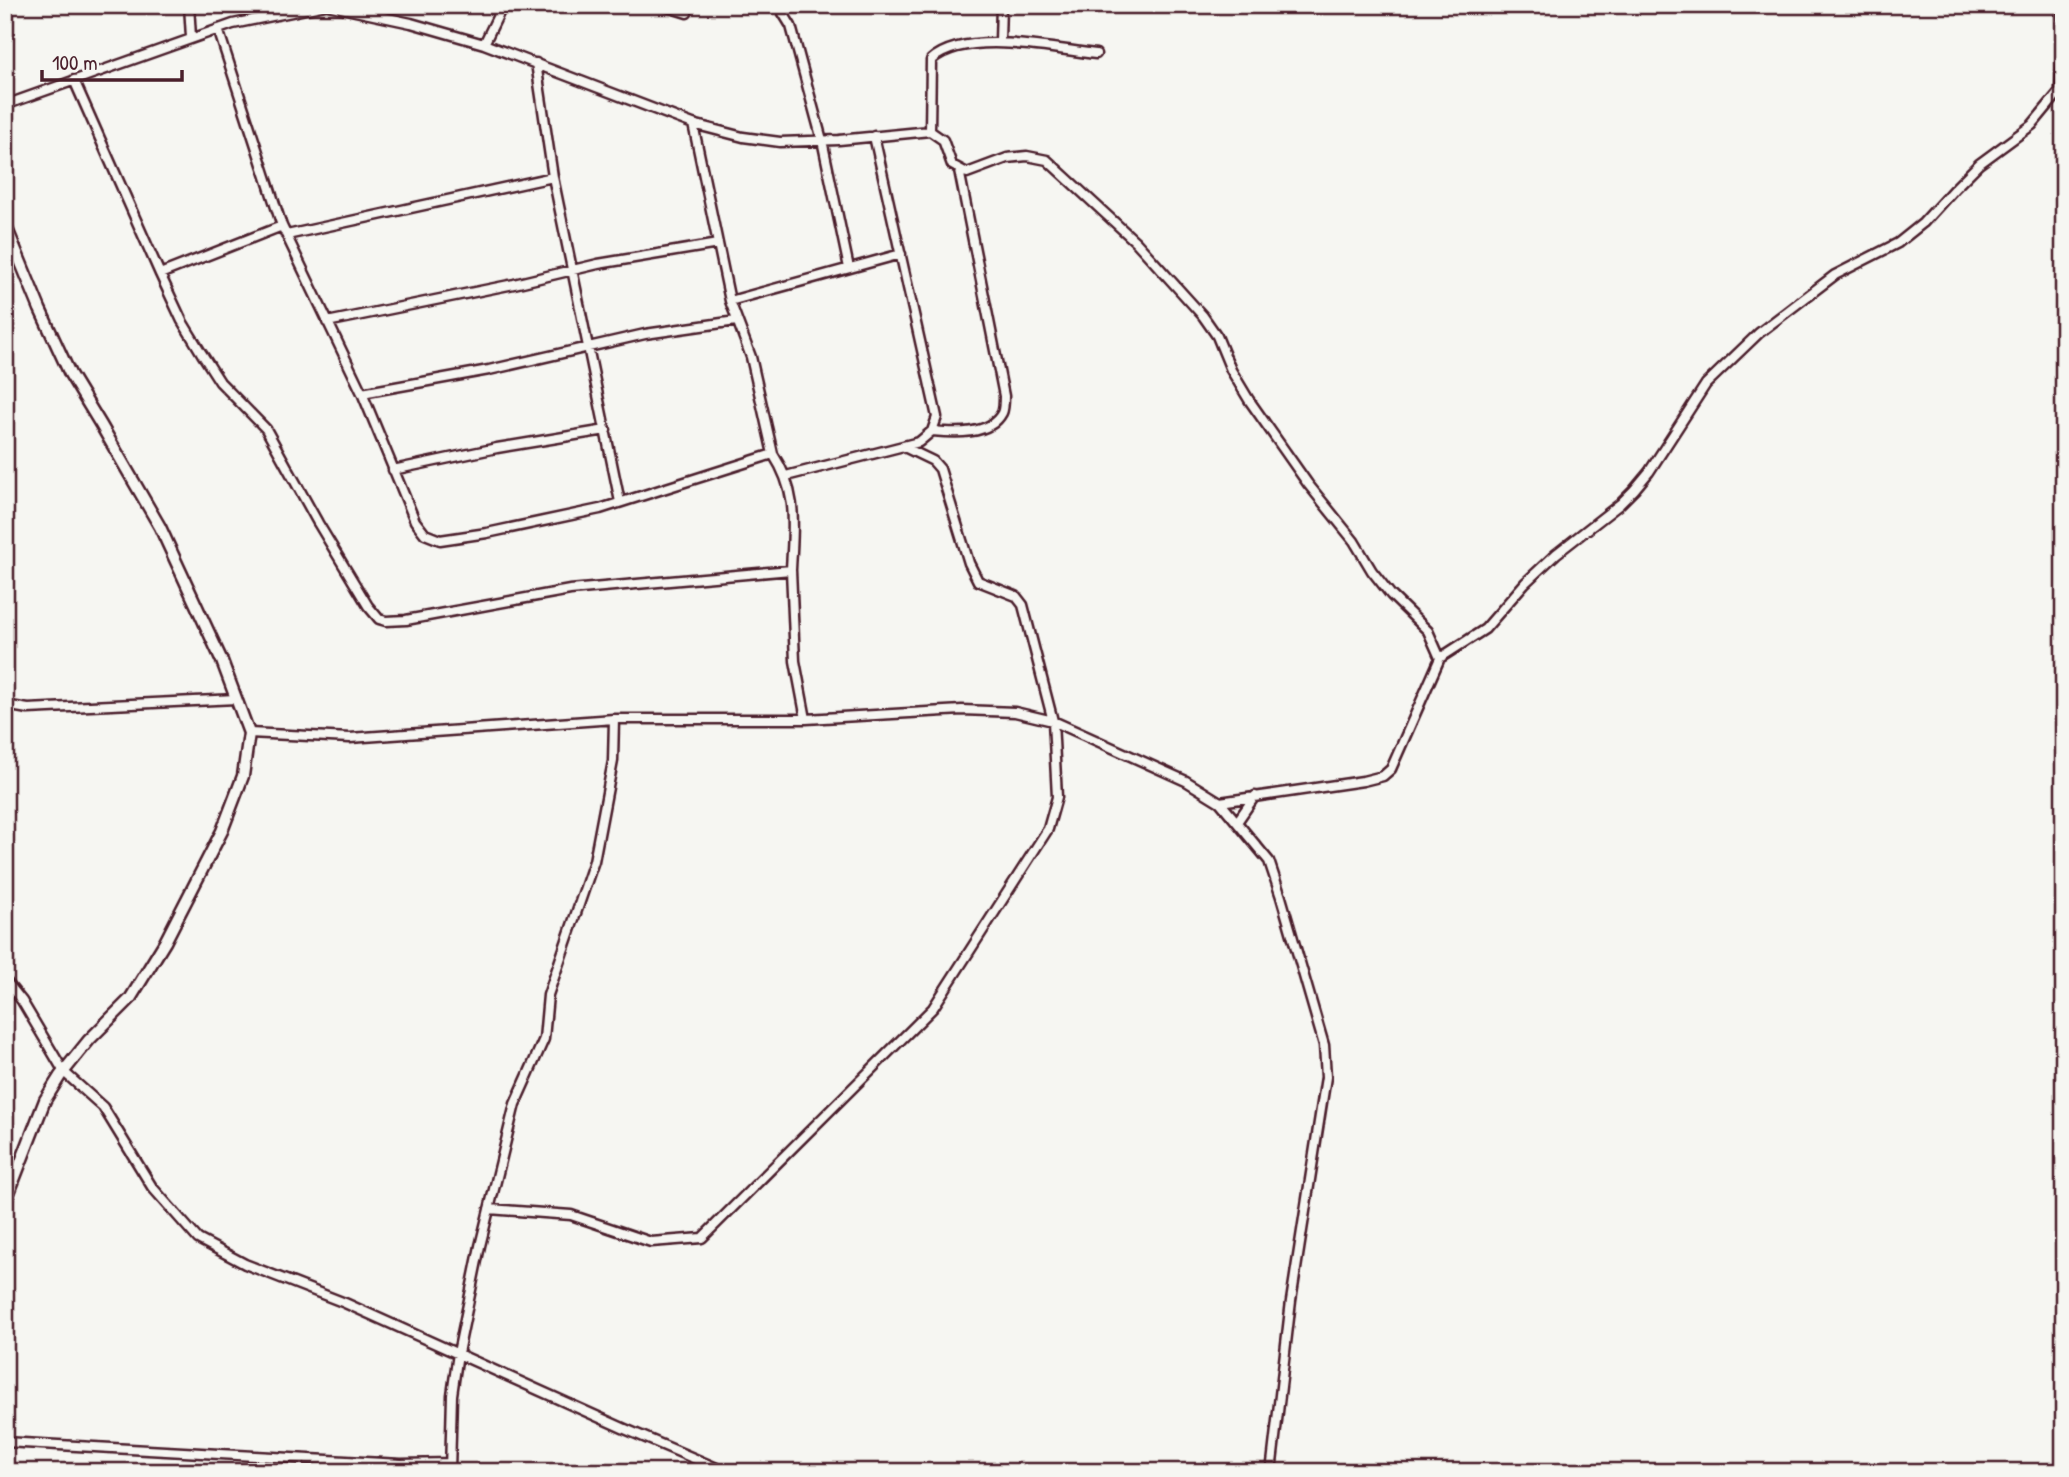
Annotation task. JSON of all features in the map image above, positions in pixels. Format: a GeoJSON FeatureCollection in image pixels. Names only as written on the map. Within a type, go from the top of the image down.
{"type":"FeatureCollection","features":[{"type":"Feature","properties":{"kind":"street"},"geometry":{"type":"LineString","coordinates":[[190,5],[191,37]]}},
{"type":"Feature","properties":{"kind":"street"},"geometry":{"type":"LineString","coordinates":[[5,105],[191,37],[267,16],[327,5],[411,23],[484,44],[693,124],[743,137],[780,142],[930,131],[943,140],[953,165],[967,173],[1007,158],[1027,156],[1047,160],[1136,242],[1203,316],[1217,336],[1231,370],[1249,400],[1385,587],[1428,631],[1440,658]]}},
{"type":"Feature","properties":{"kind":"street"},"geometry":{"type":"LineString","coordinates":[[484,44],[503,5]]}},
{"type":"Feature","properties":{"kind":"street"},"geometry":{"type":"LineString","coordinates":[[662,5],[687,13]]}},
{"type":"Feature","properties":{"kind":"street"},"geometry":{"type":"LineString","coordinates":[[778,5],[791,26],[822,140],[849,268]]}},
{"type":"Feature","properties":{"kind":"street"},"geometry":{"type":"LineString","coordinates":[[1000,41],[1001,5]]}},
{"type":"Feature","properties":{"kind":"street"},"geometry":{"type":"LineString","coordinates":[[1220,802],[1363,782],[1383,776],[1391,769],[1440,658],[1485,629],[1525,583],[1556,554],[1634,490],[1649,472],[1706,384],[1759,333],[1835,275],[1898,243],[1923,223],[1979,164],[2032,125],[2062,91],[2062,5]]}},
{"type":"Feature","properties":{"kind":"street"},"geometry":{"type":"LineString","coordinates":[[218,29],[282,226],[362,393],[415,521],[425,534],[440,540],[600,509],[773,454]]}},
{"type":"Feature","properties":{"kind":"street"},"geometry":{"type":"LineString","coordinates":[[930,131],[930,60],[940,52],[1000,41],[1096,54]]}},
{"type":"Feature","properties":{"kind":"street"},"geometry":{"type":"LineString","coordinates":[[536,63],[553,177],[620,502]]}},
{"type":"Feature","properties":{"kind":"street"},"geometry":{"type":"LineString","coordinates":[[74,80],[182,321],[220,382],[266,429],[318,523],[368,606],[379,619],[406,620],[570,590],[791,570]]}},
{"type":"Feature","properties":{"kind":"street"},"geometry":{"type":"LineString","coordinates":[[693,124],[730,300],[751,357],[773,454],[786,476],[792,496],[791,570],[795,661],[806,719]]}},
{"type":"Feature","properties":{"kind":"street"},"geometry":{"type":"LineString","coordinates":[[786,476],[919,442],[932,431],[937,417],[874,136]]}},
{"type":"Feature","properties":{"kind":"street"},"geometry":{"type":"LineString","coordinates":[[932,431],[953,433],[974,430],[990,424],[1003,413],[1004,396],[959,170]]}},
{"type":"Feature","properties":{"kind":"street"},"geometry":{"type":"LineString","coordinates":[[286,235],[553,177]]}},
{"type":"Feature","properties":{"kind":"street"},"geometry":{"type":"LineString","coordinates":[[5,224],[70,374],[160,527],[222,662],[249,733],[243,776],[222,831],[165,943],[130,999],[89,1040],[45,1100],[5,1203]]}},
{"type":"Feature","properties":{"kind":"street"},"geometry":{"type":"LineString","coordinates":[[160,274],[282,226]]}},
{"type":"Feature","properties":{"kind":"street"},"geometry":{"type":"LineString","coordinates":[[327,322],[573,270],[718,244]]}},
{"type":"Feature","properties":{"kind":"street"},"geometry":{"type":"LineString","coordinates":[[730,300],[901,254]]}},
{"type":"Feature","properties":{"kind":"street"},"geometry":{"type":"LineString","coordinates":[[362,393],[489,370],[645,334],[736,321]]}},
{"type":"Feature","properties":{"kind":"street"},"geometry":{"type":"LineString","coordinates":[[393,470],[497,448],[606,430]]}},
{"type":"Feature","properties":{"kind":"street"},"geometry":{"type":"LineString","coordinates":[[489,1209],[571,1215],[651,1242],[702,1238],[933,1008],[1048,829],[1057,797],[1053,721],[1023,605],[1016,596],[978,581],[969,563],[940,469],[933,461],[904,447]]}},
{"type":"Feature","properties":{"kind":"street"},"geometry":{"type":"LineString","coordinates":[[5,705],[28,709],[236,699]]}},
{"type":"Feature","properties":{"kind":"street"},"geometry":{"type":"LineString","coordinates":[[249,733],[350,738],[614,719],[806,719],[962,710],[1015,712],[1053,721],[1186,781],[1220,802],[1269,861],[1324,1045],[1326,1077],[1292,1301],[1271,1472]]}},
{"type":"Feature","properties":{"kind":"street"},"geometry":{"type":"LineString","coordinates":[[5,1443],[449,1468],[452,1395],[458,1353],[489,1209],[515,1104],[544,1039],[548,995],[594,861],[613,761],[614,719]]}},
{"type":"Feature","properties":{"kind":"street"},"geometry":{"type":"LineString","coordinates":[[1237,822],[1255,796]]}},
{"type":"Feature","properties":{"kind":"street"},"geometry":{"type":"LineString","coordinates":[[5,980],[22,1002],[64,1072],[103,1107],[152,1187],[198,1239],[245,1264],[345,1303],[726,1472]]}}]}
